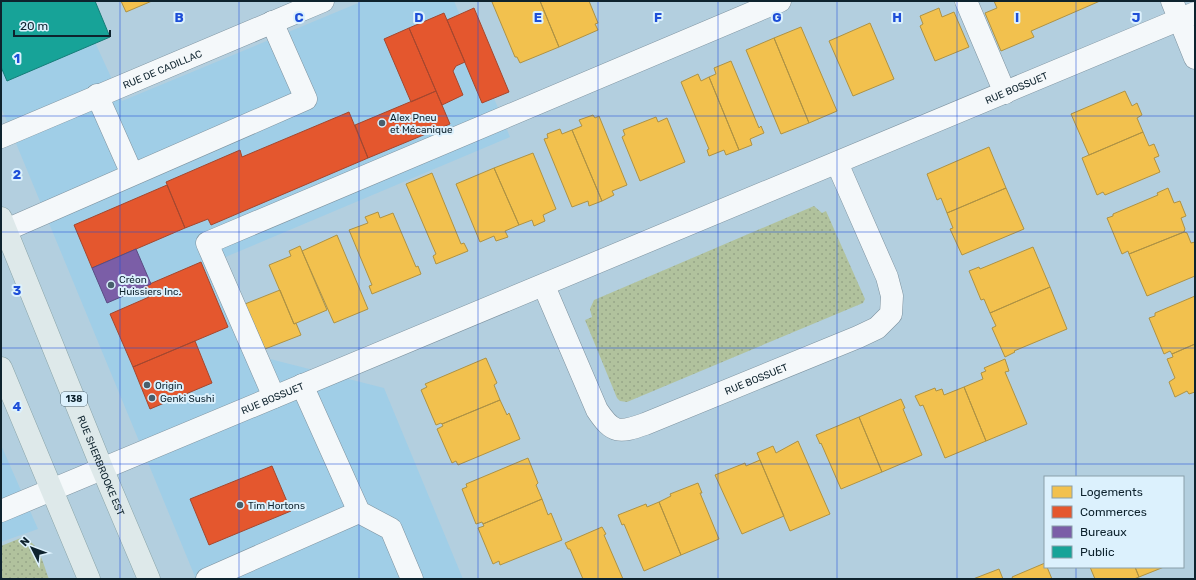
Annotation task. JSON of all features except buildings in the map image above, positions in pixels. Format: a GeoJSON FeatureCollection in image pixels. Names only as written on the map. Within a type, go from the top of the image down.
{"type":"FeatureCollection","features":[{"type":"Feature","properties":{"kind":"main road","name":"RUE SHERBROOKE EST"},"geometry":{"type":"LineString","coordinates":[[3,224],[102,468],[149,579]]}},
{"type":"Feature","properties":{"kind":"main road"},"geometry":{"type":"LineString","coordinates":[[1,368],[89,579]]}},
{"type":"Feature","properties":{"kind":"street","name":"RUE DE CADILLAC"},"geometry":{"type":"LineString","coordinates":[[1,137],[97,95],[323,1]]}},
{"type":"Feature","properties":{"kind":"street"},"geometry":{"type":"LineString","coordinates":[[274,397],[207,243],[780,1]]}},
{"type":"Feature","properties":{"kind":"street"},"geometry":{"type":"LineString","coordinates":[[966,1],[1005,93]]}},
{"type":"Feature","properties":{"kind":"street"},"geometry":{"type":"LineString","coordinates":[[1182,11],[1195,58]]}},
{"type":"Feature","properties":{"kind":"street","name":"RUE BOSSUET"},"geometry":{"type":"LineString","coordinates":[[1,511],[1005,93],[1182,11]]}},
{"type":"Feature","properties":{"kind":"street"},"geometry":{"type":"LineString","coordinates":[[3,224],[132,174],[306,99],[272,22]]}},
{"type":"Feature","properties":{"kind":"street"},"geometry":{"type":"LineString","coordinates":[[97,95],[132,174]]}},
{"type":"Feature","properties":{"kind":"street","name":"RUE BOSSUET"},"geometry":{"type":"LineString","coordinates":[[544,286],[594,404],[610,427],[617,430],[629,430],[645,424],[858,337],[877,328],[891,314],[892,296],[887,277],[837,163]]}},
{"type":"Feature","properties":{"kind":"street"},"geometry":{"type":"LineString","coordinates":[[302,385],[359,512],[391,529],[412,579]]}},
{"type":"Feature","properties":{"kind":"street"},"geometry":{"type":"LineString","coordinates":[[207,579],[359,512]]}},
{"type":"Feature","properties":{"kind":"shaded area"},"geometry":{"type":"Polygon","coordinates":[[[1,1],[76,1],[122,101],[363,1],[454,1],[510,137],[216,261],[270,359],[384,388],[463,579],[196,579],[1,107],[1,1]]]}},
{"type":"Feature","properties":{"kind":"shaded area"},"geometry":{"type":"Polygon","coordinates":[[[1,445],[38,529],[1,542],[1,445]]]}},
{"type":"Feature","properties":{"kind":"green space"},"geometry":{"type":"Polygon","coordinates":[[[814,206],[822,213],[826,211],[865,299],[863,303],[627,402],[620,401],[617,398],[585,320],[592,317],[590,309],[594,300],[814,206]]]}},
{"type":"Feature","properties":{"kind":"green space"},"geometry":{"type":"Polygon","coordinates":[[[21,538],[32,543],[36,548],[40,554],[49,579],[1,579],[1,546],[21,538]]]}},
{"type":"Feature","properties":{"kind":"place","name":"Alex Pneu et Mécanique"},"geometry":{"type":"Point","coordinates":[382,123]}},
{"type":"Feature","properties":{"kind":"place","name":"Créon Huissiers Inc."},"geometry":{"type":"Point","coordinates":[111,285]}},
{"type":"Feature","properties":{"kind":"place","name":"Origin"},"geometry":{"type":"Point","coordinates":[147,385]}},
{"type":"Feature","properties":{"kind":"place","name":"Genki Sushi"},"geometry":{"type":"Point","coordinates":[152,398]}},
{"type":"Feature","properties":{"kind":"place","name":"Tim Hortons"},"geometry":{"type":"Point","coordinates":[240,505]}}]}
